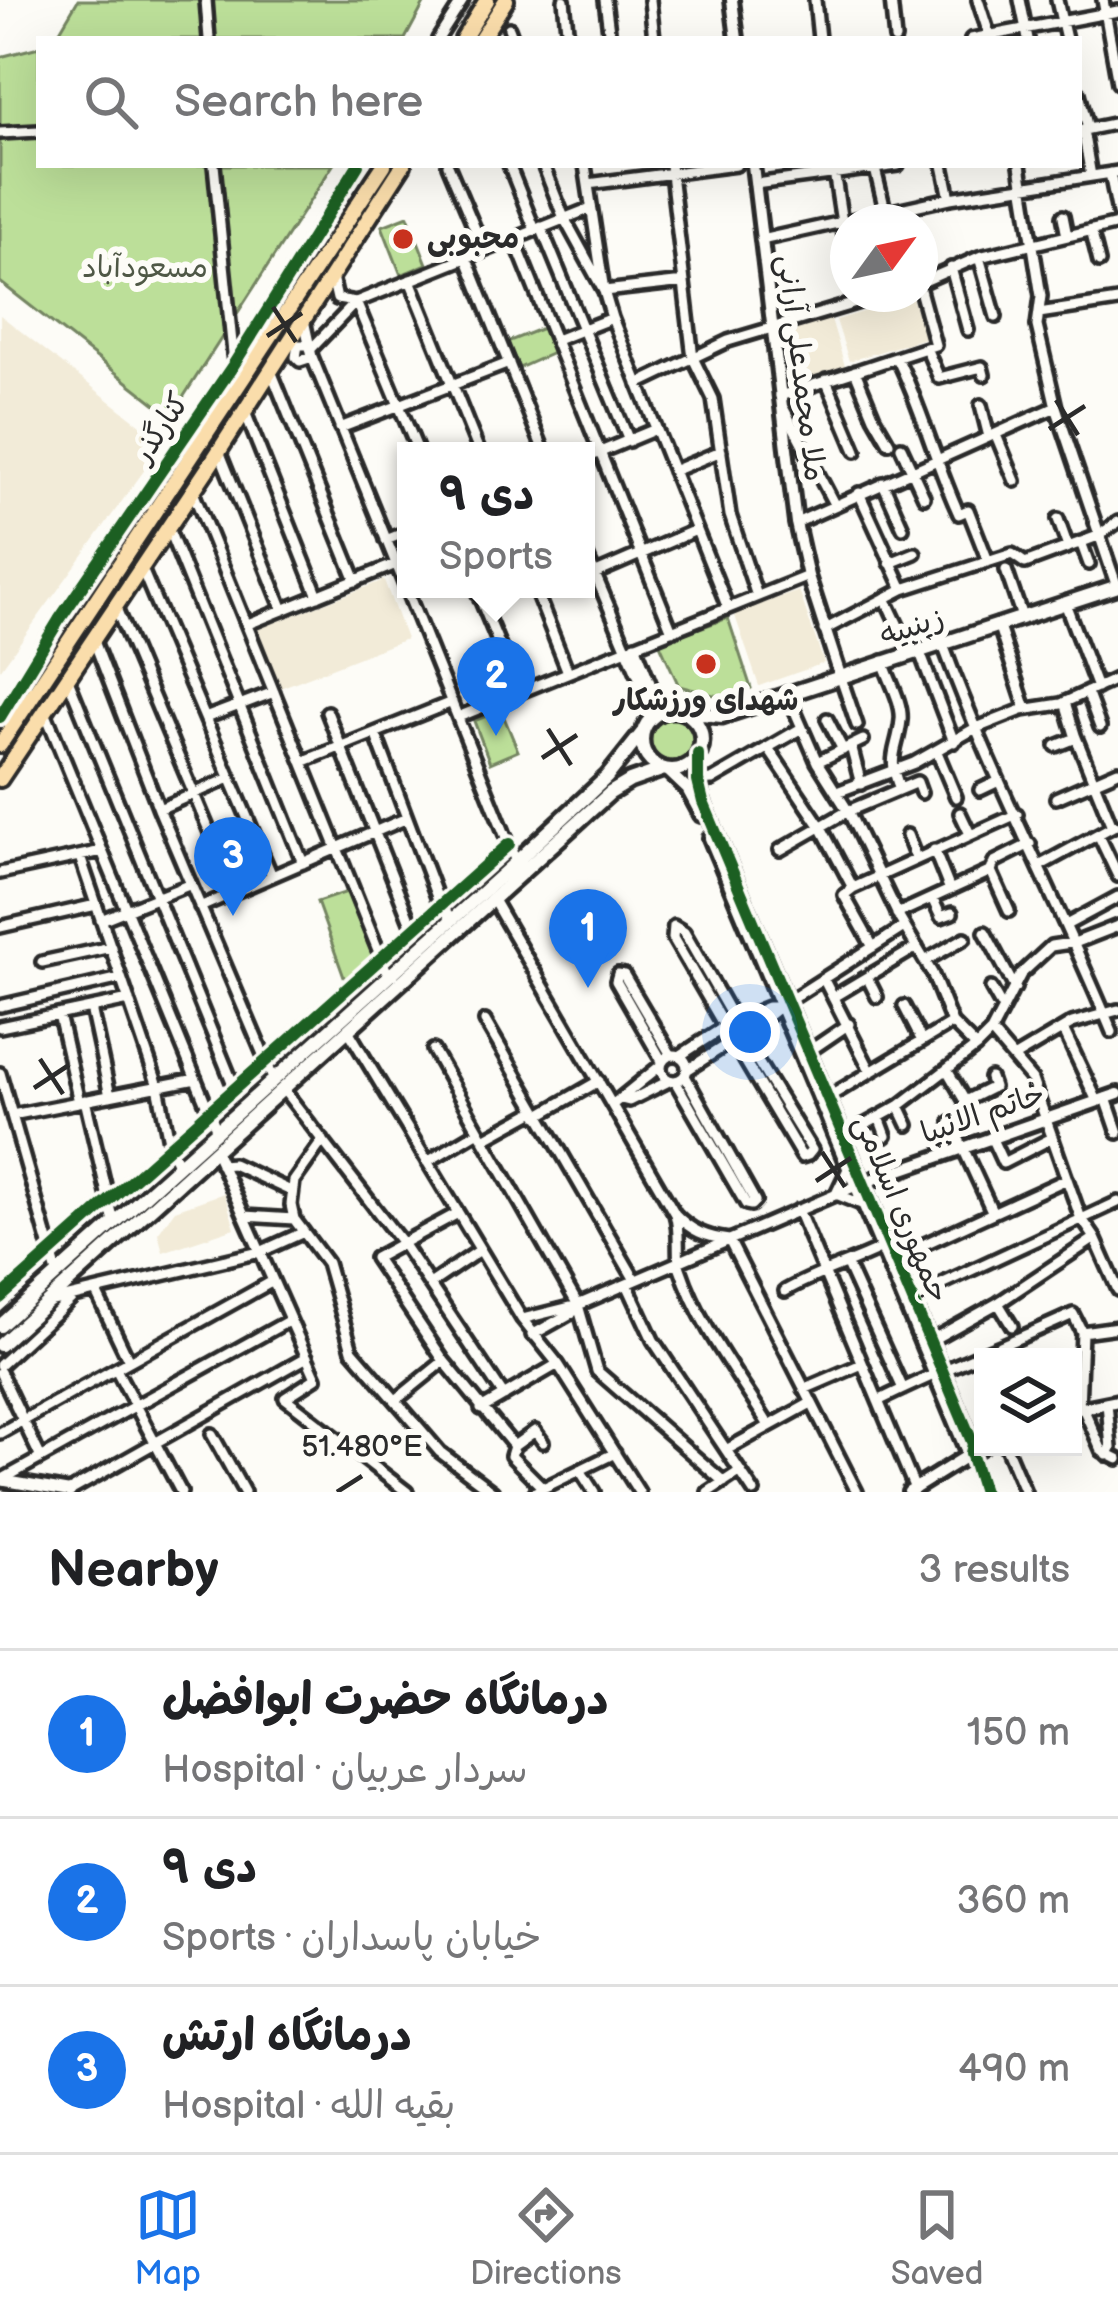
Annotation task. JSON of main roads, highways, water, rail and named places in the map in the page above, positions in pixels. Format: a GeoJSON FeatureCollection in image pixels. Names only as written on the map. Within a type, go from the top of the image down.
{"type":"FeatureCollection","features":[{"type":"Feature","properties":{"kind":"main road"},"geometry":{"type":"LineString","coordinates":[[465,36],[487,0]]}},
{"type":"Feature","properties":{"kind":"main road"},"geometry":{"type":"LineString","coordinates":[[484,36],[506,0]]}},
{"type":"Feature","properties":{"kind":"main road"},"geometry":{"type":"LineString","coordinates":[[0,779],[332,277],[383,168]]}},
{"type":"Feature","properties":{"kind":"main road"},"geometry":{"type":"LineString","coordinates":[[0,745],[248,374],[400,168]]}},
{"type":"Feature","properties":{"kind":"main road","name":"زینبیه"},"geometry":{"type":"LineString","coordinates":[[678,711],[722,716],[1118,586]]}},
{"type":"Feature","properties":{"kind":"main road"},"geometry":{"type":"LineString","coordinates":[[0,1345],[214,1150],[388,977],[619,764],[658,713],[678,711],[695,722],[700,750]]}},
{"type":"Feature","properties":{"kind":"main road"},"geometry":{"type":"LineString","coordinates":[[0,1326],[178,1165],[348,1030],[610,794],[666,769],[685,767],[722,716]]}},
{"type":"Feature","properties":{"kind":"main road"},"geometry":{"type":"LineString","coordinates":[[645,727],[648,758],[666,769]]}},
{"type":"Feature","properties":{"kind":"main road"},"geometry":{"type":"LineString","coordinates":[[619,764],[629,770],[630,782]]}},
{"type":"Feature","properties":{"kind":"place","name":"محبوبی"},"geometry":{"type":"Point","coordinates":[403,239]}},
{"type":"Feature","properties":{"kind":"place","name":"شهدای ورزشکار"},"geometry":{"type":"Point","coordinates":[706,664]}},
{"type":"Feature","properties":{"kind":"place","name":"۹ دی"},"geometry":{"type":"Point","coordinates":[496,736]}},
{"type":"Feature","properties":{"kind":"place","name":"درمانگاه ارتش"},"geometry":{"type":"Point","coordinates":[233,916]}},
{"type":"Feature","properties":{"kind":"place","name":"درمانگاه حضرت ابوافضل"},"geometry":{"type":"Point","coordinates":[588,988]}},
{"type":"Feature","properties":{"kind":"park label","name":"مسعودآباد"},"geometry":{"type":"Point","coordinates":[145,268]}}]}
